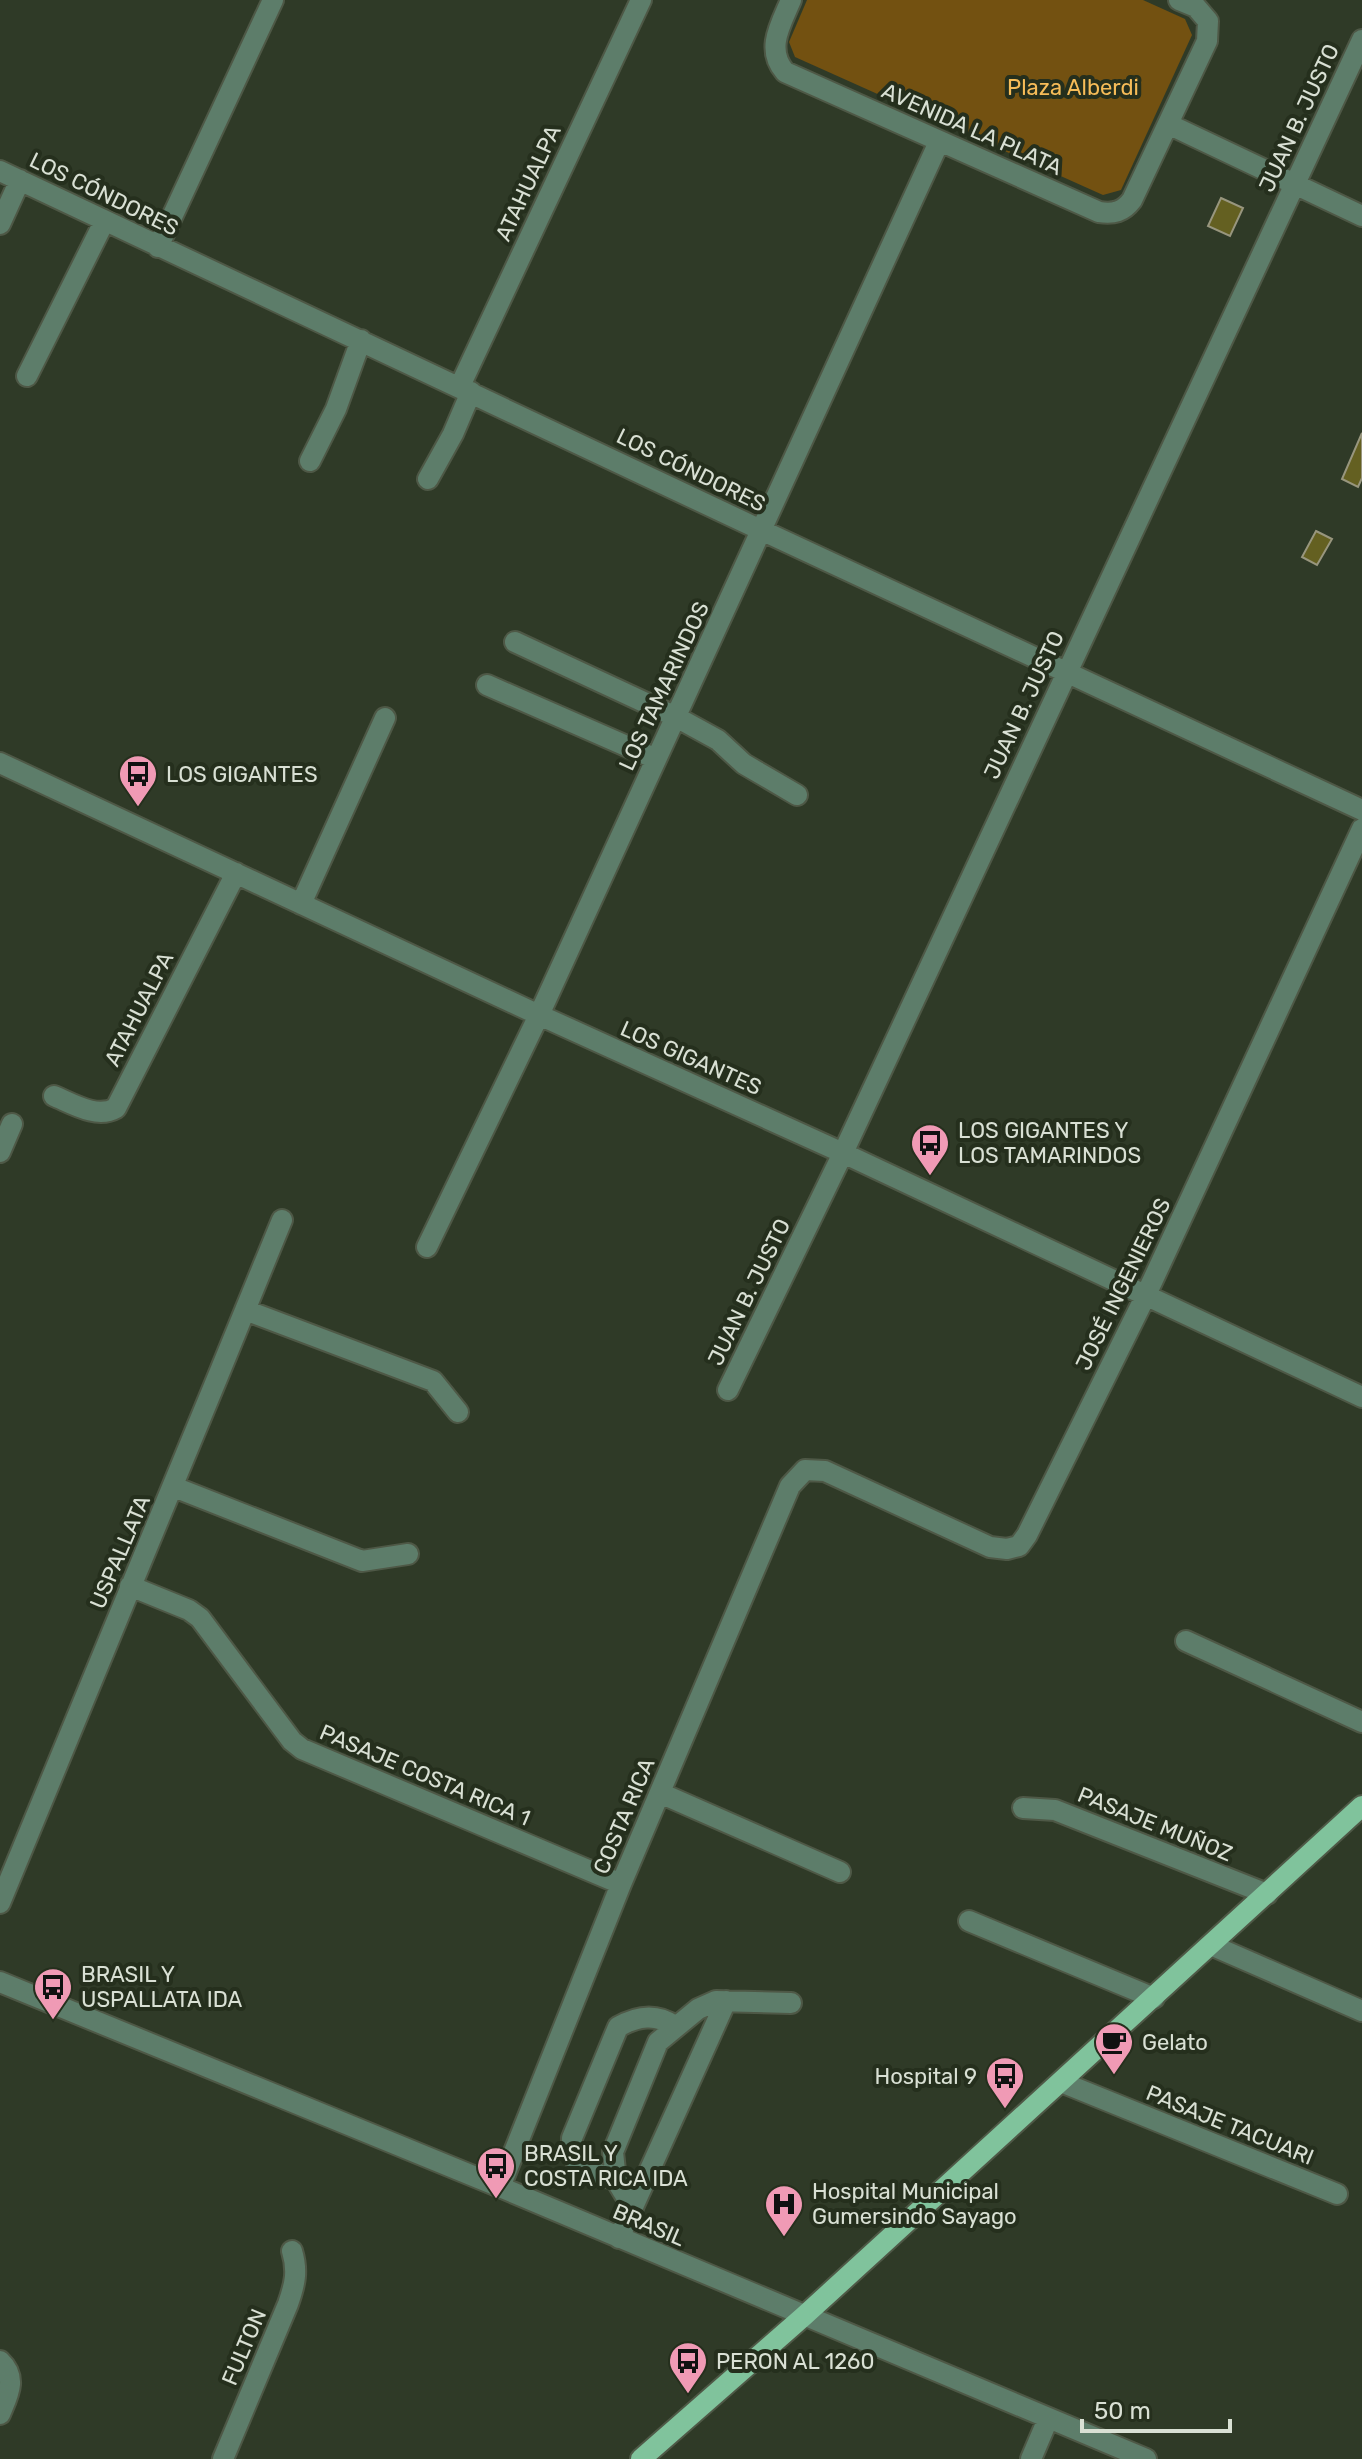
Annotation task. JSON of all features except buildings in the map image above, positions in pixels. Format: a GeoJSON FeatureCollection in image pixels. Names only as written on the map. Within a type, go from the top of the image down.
{"type":"FeatureCollection","features":[{"type":"Feature","properties":{"kind":"main road"},"geometry":{"type":"LineString","coordinates":[[641,2459],[804,2316],[1362,1806]]}},
{"type":"Feature","properties":{"kind":"street"},"geometry":{"type":"LineString","coordinates":[[158,247],[273,0]]}},
{"type":"Feature","properties":{"kind":"street","name":"ATAHUALPA"},"geometry":{"type":"LineString","coordinates":[[428,479],[453,434],[465,389],[641,0]]}},
{"type":"Feature","properties":{"kind":"street","name":"AVENIDA LA PLATA"},"geometry":{"type":"LineString","coordinates":[[791,0],[774,49],[778,63],[785,72],[1099,212],[1110,214],[1126,208],[1132,200],[1207,41],[1210,28],[1204,14],[1179,0]]}},
{"type":"Feature","properties":{"kind":"street","name":"JUAN B. JUSTO"},"geometry":{"type":"LineString","coordinates":[[728,1390],[843,1153],[1362,40]]}},
{"type":"Feature","properties":{"kind":"street"},"geometry":{"type":"LineString","coordinates":[[1168,124],[1362,216]]}},
{"type":"Feature","properties":{"kind":"street","name":"LOS TAMARINDOS"},"geometry":{"type":"LineString","coordinates":[[427,1247],[539,1015],[939,142]]}},
{"type":"Feature","properties":{"kind":"street","name":"LOS CÓNDORES"},"geometry":{"type":"LineString","coordinates":[[0,171],[1362,810]]}},
{"type":"Feature","properties":{"kind":"street"},"geometry":{"type":"LineString","coordinates":[[0,224],[20,180]]}},
{"type":"Feature","properties":{"kind":"street"},"geometry":{"type":"LineString","coordinates":[[27,376],[104,222]]}},
{"type":"Feature","properties":{"kind":"street"},"geometry":{"type":"LineString","coordinates":[[310,461],[336,409],[361,340]]}},
{"type":"Feature","properties":{"kind":"street"},"geometry":{"type":"LineString","coordinates":[[515,642],[676,717],[718,740],[744,764],[797,795]]}},
{"type":"Feature","properties":{"kind":"street"},"geometry":{"type":"LineString","coordinates":[[487,685],[656,759]]}},
{"type":"Feature","properties":{"kind":"street"},"geometry":{"type":"LineString","coordinates":[[301,904],[385,718]]}},
{"type":"Feature","properties":{"kind":"street","name":"LOS GIGANTES"},"geometry":{"type":"LineString","coordinates":[[0,763],[1362,1397]]}},
{"type":"Feature","properties":{"kind":"street","name":"JOSÉ INGENIEROS"},"geometry":{"type":"LineString","coordinates":[[805,1470],[825,1471],[990,1547],[1007,1549],[1019,1546],[1145,1297],[1362,829]]}},
{"type":"Feature","properties":{"kind":"street","name":"ATAHUALPA"},"geometry":{"type":"LineString","coordinates":[[54,1096],[96,1113],[108,1113],[116,1108],[236,873]]}},
{"type":"Feature","properties":{"kind":"street"},"geometry":{"type":"LineString","coordinates":[[0,1152],[12,1124]]}},
{"type":"Feature","properties":{"kind":"street","name":"USPALLATA"},"geometry":{"type":"LineString","coordinates":[[0,1903],[282,1220]]}},
{"type":"Feature","properties":{"kind":"street"},"geometry":{"type":"LineString","coordinates":[[245,1310],[433,1381],[458,1412]]}},
{"type":"Feature","properties":{"kind":"street","name":"COSTA RICA"},"geometry":{"type":"LineString","coordinates":[[500,2187],[621,1884],[790,1486],[805,1470]]}},
{"type":"Feature","properties":{"kind":"street"},"geometry":{"type":"LineString","coordinates":[[174,1487],[362,1561],[408,1554]]}},
{"type":"Feature","properties":{"kind":"street","name":"PASAJE COSTA RICA 1"},"geometry":{"type":"LineString","coordinates":[[130,1586],[189,1610],[200,1618],[292,1741],[302,1749],[621,1884]]}},
{"type":"Feature","properties":{"kind":"street"},"geometry":{"type":"LineString","coordinates":[[1186,1641],[1362,1722]]}},
{"type":"Feature","properties":{"kind":"street"},"geometry":{"type":"LineString","coordinates":[[660,1793],[840,1872]]}},
{"type":"Feature","properties":{"kind":"street","name":"PASAJE MUÑOZ"},"geometry":{"type":"LineString","coordinates":[[1023,1808],[1055,1810],[1267,1894]]}},
{"type":"Feature","properties":{"kind":"street"},"geometry":{"type":"LineString","coordinates":[[969,1921],[1154,1998]]}},
{"type":"Feature","properties":{"kind":"street"},"geometry":{"type":"LineString","coordinates":[[1211,1945],[1362,2011]]}},
{"type":"Feature","properties":{"kind":"street","name":"BRASIL"},"geometry":{"type":"LineString","coordinates":[[0,1982],[500,2187],[1146,2459]]}},
{"type":"Feature","properties":{"kind":"street"},"geometry":{"type":"LineString","coordinates":[[633,2208],[616,2180],[613,2152],[658,2042],[698,2009],[716,2001],[791,2003]]}},
{"type":"Feature","properties":{"kind":"street"},"geometry":{"type":"LineString","coordinates":[[619,2238],[726,2001]]}},
{"type":"Feature","properties":{"kind":"street"},"geometry":{"type":"LineString","coordinates":[[616,2180],[578,2166],[572,2158],[572,2138],[618,2027],[634,2017],[666,2019],[675,2026]]}},
{"type":"Feature","properties":{"kind":"street","name":"PASAJE TACUARI"},"geometry":{"type":"LineString","coordinates":[[1061,2082],[1337,2194]]}},
{"type":"Feature","properties":{"kind":"street","name":"FULTON"},"geometry":{"type":"LineString","coordinates":[[223,2459],[296,2280],[292,2251]]}},
{"type":"Feature","properties":{"kind":"street"},"geometry":{"type":"LineString","coordinates":[[0,2361],[11,2378],[10,2390],[0,2414]]}},
{"type":"Feature","properties":{"kind":"street"},"geometry":{"type":"LineString","coordinates":[[1031,2459],[1048,2419]]}},
{"type":"Feature","properties":{"kind":"green space","name":"Plaza Alberdi"},"geometry":{"type":"Polygon","coordinates":[[[807,0],[1143,0],[1185,19],[1192,35],[1121,190],[1103,195],[795,57],[789,42],[807,0]]]}},
{"type":"Feature","properties":{"kind":"place","name":"LOS GIGANTES"},"geometry":{"type":"Point","coordinates":[138,808]}},
{"type":"Feature","properties":{"kind":"place","name":"LOS GIGANTES Y LOS TAMARINDOS"},"geometry":{"type":"Point","coordinates":[930,1177]}},
{"type":"Feature","properties":{"kind":"place","name":"BRASIL Y USPALLATA IDA"},"geometry":{"type":"Point","coordinates":[53,2021]}},
{"type":"Feature","properties":{"kind":"place","name":"Gelato"},"geometry":{"type":"Point","coordinates":[1114,2076]}},
{"type":"Feature","properties":{"kind":"place","name":"Hospital 9"},"geometry":{"type":"Point","coordinates":[1005,2110]}},
{"type":"Feature","properties":{"kind":"place","name":"BRASIL Y COSTA RICA IDA"},"geometry":{"type":"Point","coordinates":[496,2200]}},
{"type":"Feature","properties":{"kind":"place","name":"Hospital Municipal Gumersindo Sayago"},"geometry":{"type":"Point","coordinates":[784,2238]}},
{"type":"Feature","properties":{"kind":"place","name":"PERON AL 1260"},"geometry":{"type":"Point","coordinates":[688,2395]}}]}
